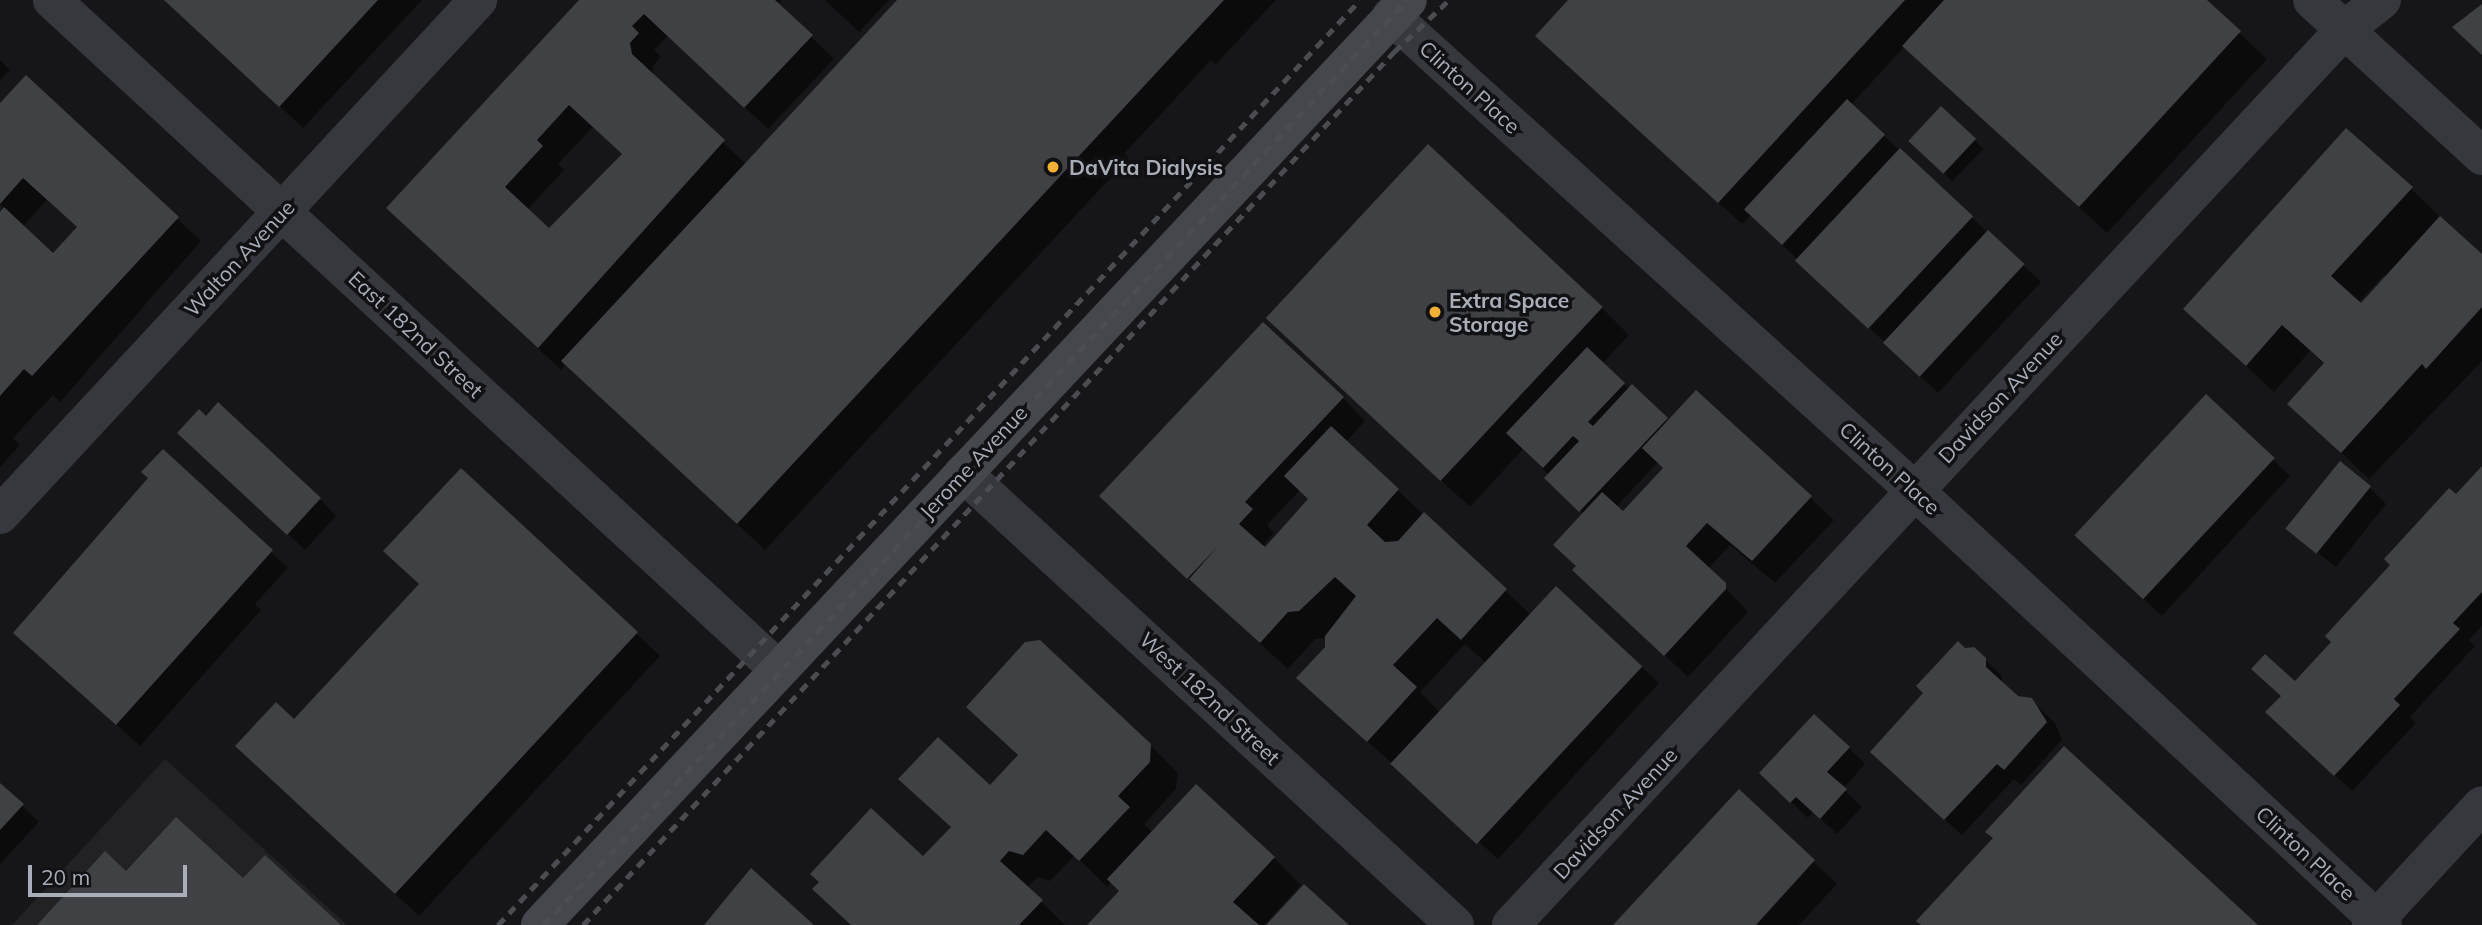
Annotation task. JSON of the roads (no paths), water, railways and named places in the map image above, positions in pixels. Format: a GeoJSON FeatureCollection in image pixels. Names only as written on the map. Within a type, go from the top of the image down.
{"type":"FeatureCollection","features":[{"type":"Feature","properties":{"kind":"main road","name":"Jerome Avenue"},"geometry":{"type":"LineString","coordinates":[[540,925],[1399,8]]}},
{"type":"Feature","properties":{"kind":"street","name":"East 182nd Street"},"geometry":{"type":"LineString","coordinates":[[52,0],[778,669]]}},
{"type":"Feature","properties":{"kind":"street","name":"Walton Avenue"},"geometry":{"type":"LineString","coordinates":[[0,515],[478,0]]}},
{"type":"Feature","properties":{"kind":"street"},"geometry":{"type":"LineString","coordinates":[[2312,0],[2482,156]]}},
{"type":"Feature","properties":{"kind":"street","name":"Davidson Avenue"},"geometry":{"type":"LineString","coordinates":[[1511,925],[1913,489],[2344,29],[2382,0]]}},
{"type":"Feature","properties":{"kind":"street","name":"Clinton Place"},"geometry":{"type":"LineString","coordinates":[[1399,8],[2377,923]]}},
{"type":"Feature","properties":{"kind":"street","name":"West 182nd Street"},"geometry":{"type":"LineString","coordinates":[[963,472],[1455,925]]}},
{"type":"Feature","properties":{"kind":"street"},"geometry":{"type":"LineString","coordinates":[[2377,923],[2482,805]]}},
{"type":"Feature","properties":{"kind":"railway"},"geometry":{"type":"LineString","coordinates":[[498,925],[1360,0]]}},
{"type":"Feature","properties":{"kind":"railway"},"geometry":{"type":"LineString","coordinates":[[544,925],[1407,0]]}},
{"type":"Feature","properties":{"kind":"railway"},"geometry":{"type":"LineString","coordinates":[[583,925],[1394,52],[1449,0]]}},
{"type":"Feature","properties":{"kind":"place","name":"DaVita Dialysis"},"geometry":{"type":"Point","coordinates":[1053,167]}},
{"type":"Feature","properties":{"kind":"place","name":"Extra Space Storage"},"geometry":{"type":"Point","coordinates":[1435,312]}}]}
